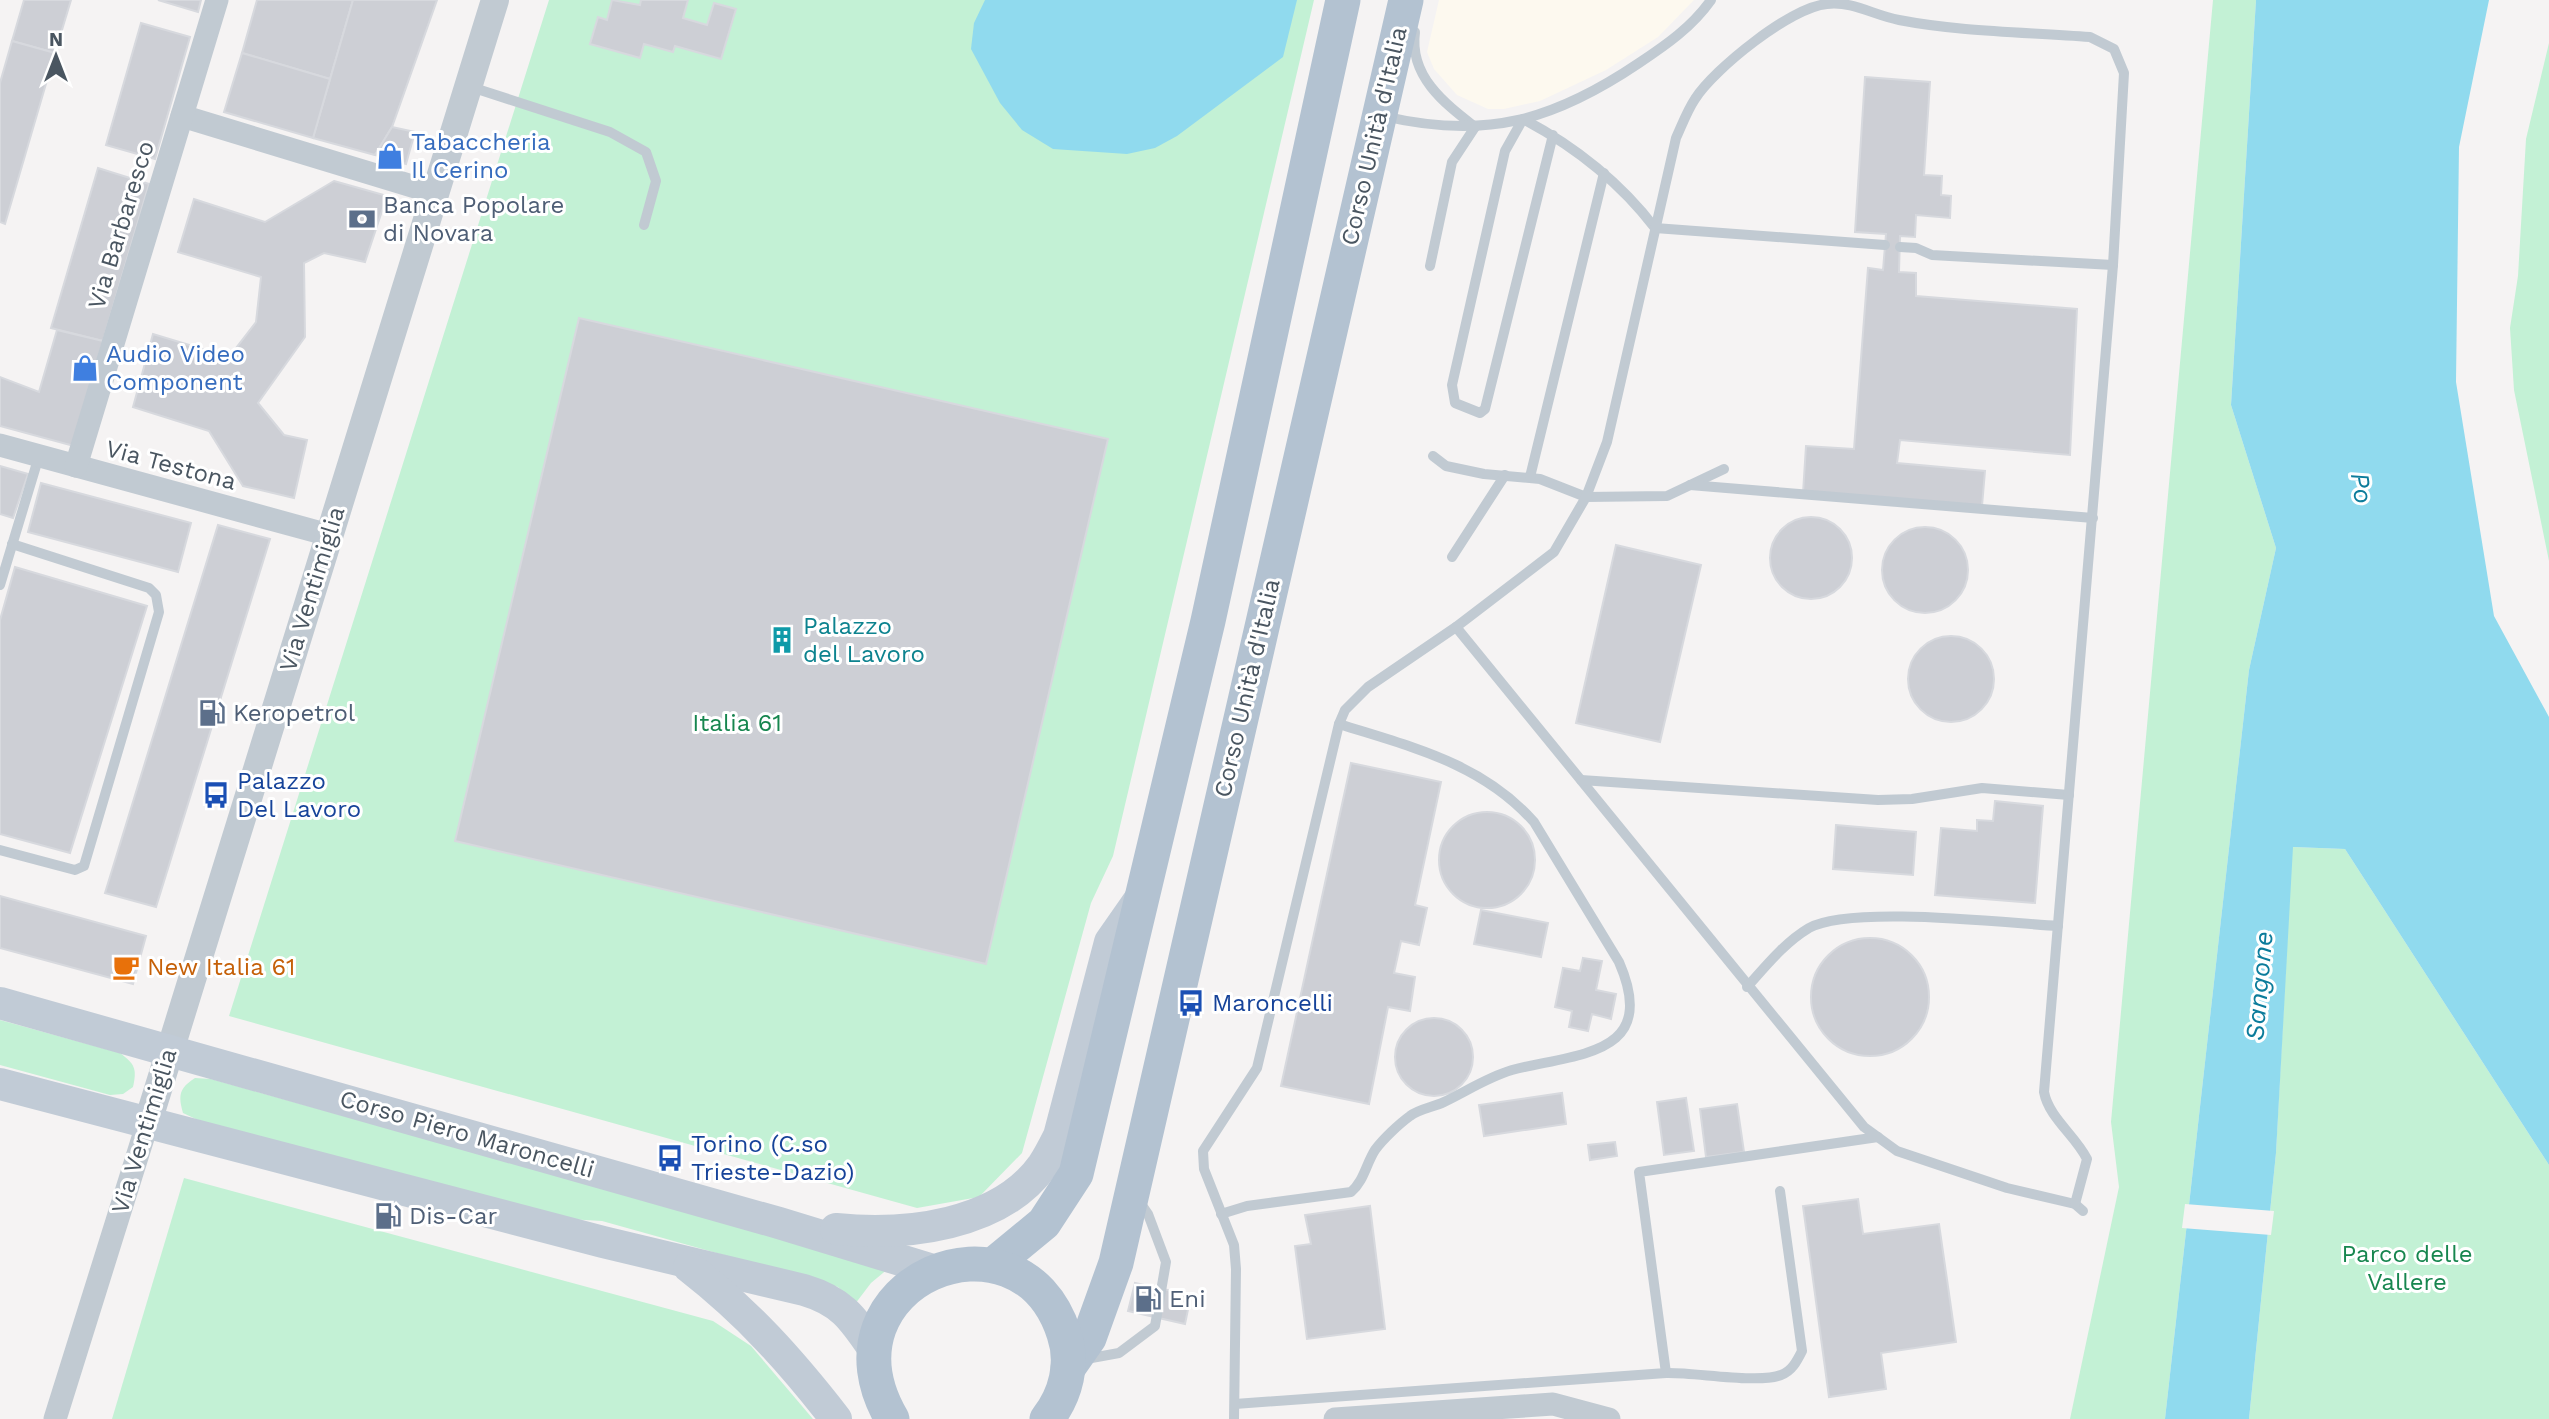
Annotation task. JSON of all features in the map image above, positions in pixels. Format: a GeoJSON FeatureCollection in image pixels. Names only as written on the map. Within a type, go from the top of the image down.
{"type":"FeatureCollection","features":[{"type":"Feature","properties":{"kind":"main road"},"geometry":{"type":"LineString","coordinates":[[993,1265],[1044,1223],[1076,1174],[1208,621],[1343,0]]}},
{"type":"Feature","properties":{"kind":"main road","name":"Corso Unità d'Italia"},"geometry":{"type":"LineString","coordinates":[[1072,1365],[1089,1338],[1116,1263],[1406,0]]}},
{"type":"Feature","properties":{"kind":"main road"},"geometry":{"type":"LineString","coordinates":[[779,1223],[857,1231],[914,1228],[971,1217],[1010,1196],[1043,1166],[1059,1136],[1110,942],[1142,896]]}},
{"type":"Feature","properties":{"kind":"main road","name":"Corso Piero Maroncelli"},"geometry":{"type":"LineString","coordinates":[[0,1003],[779,1223],[933,1270]]}},
{"type":"Feature","properties":{"kind":"main road"},"geometry":{"type":"LineString","coordinates":[[0,1084],[147,1125],[827,1297],[854,1320],[873,1348]]}},
{"type":"Feature","properties":{"kind":"main road"},"geometry":{"type":"LineString","coordinates":[[682,1262],[757,1323],[791,1360],[836,1419]]}},
{"type":"Feature","properties":{"kind":"main road"},"geometry":{"type":"LineString","coordinates":[[892,1419],[880,1399],[873,1376],[873,1348],[877,1331],[903,1289],[933,1270],[960,1264],[993,1265],[1017,1274],[1048,1301],[1066,1340],[1072,1365],[1059,1415]]}},
{"type":"Feature","properties":{"kind":"street","name":"Via Barbaresco"},"geometry":{"type":"LineString","coordinates":[[76,466],[217,0]]}},
{"type":"Feature","properties":{"kind":"street","name":"Via Ventimiglia"},"geometry":{"type":"LineString","coordinates":[[55,1419],[495,0]]}},
{"type":"Feature","properties":{"kind":"street"},"geometry":{"type":"LineString","coordinates":[[182,116],[435,193]]}},
{"type":"Feature","properties":{"kind":"street","name":"Via Testona"},"geometry":{"type":"LineString","coordinates":[[0,445],[329,535]]}},
{"type":"Feature","properties":{"kind":"street"},"geometry":{"type":"LineString","coordinates":[[1335,1419],[1506,1413],[1553,1405],[1609,1419]]}},
{"type":"Feature","properties":{"kind":"lane"},"geometry":{"type":"LineString","coordinates":[[1414,0],[1415,53],[1420,71],[1446,105],[1475,127]]}},
{"type":"Feature","properties":{"kind":"lane"},"geometry":{"type":"LineString","coordinates":[[1378,115],[1424,125],[1475,127],[1548,113],[1623,74],[1671,41],[1711,0]]}},
{"type":"Feature","properties":{"kind":"lane"},"geometry":{"type":"LineString","coordinates":[[1234,1419],[1234,1245],[1203,1169],[1203,1151],[1257,1068],[1339,724],[1345,710],[1368,687],[1455,627],[1554,552],[1586,497],[1607,442],[1676,138],[1696,98],[1730,62],[1799,12],[1824,4],[1848,3],[1898,20],[2090,37],[2114,48],[2124,73],[2113,265],[2044,1092],[2047,1106],[2081,1147],[2087,1159],[2079,1207],[2007,1188],[1897,1151],[1856,1118],[1455,627]]}},
{"type":"Feature","properties":{"kind":"lane"},"geometry":{"type":"LineString","coordinates":[[468,86],[610,132],[646,152],[656,181],[645,225]]}},
{"type":"Feature","properties":{"kind":"lane"},"geometry":{"type":"LineString","coordinates":[[1523,119],[1505,151],[1451,385],[1455,404],[1480,413],[1485,409],[1553,135]]}},
{"type":"Feature","properties":{"kind":"lane"},"geometry":{"type":"LineString","coordinates":[[1523,119],[1584,155],[1655,228],[1885,245]]}},
{"type":"Feature","properties":{"kind":"lane"},"geometry":{"type":"LineString","coordinates":[[1430,266],[1452,162],[1475,127]]}},
{"type":"Feature","properties":{"kind":"lane"},"geometry":{"type":"LineString","coordinates":[[1530,477],[1604,173]]}},
{"type":"Feature","properties":{"kind":"lane"},"geometry":{"type":"LineString","coordinates":[[1900,247],[1916,248],[1932,255],[2113,265]]}},
{"type":"Feature","properties":{"kind":"lane"},"geometry":{"type":"LineString","coordinates":[[0,585],[38,456]]}},
{"type":"Feature","properties":{"kind":"lane"},"geometry":{"type":"LineString","coordinates":[[1433,456],[1446,466],[1530,477],[1586,497],[1667,495],[1724,469]]}},
{"type":"Feature","properties":{"kind":"lane"},"geometry":{"type":"LineString","coordinates":[[1452,557],[1505,475]]}},
{"type":"Feature","properties":{"kind":"lane"},"geometry":{"type":"LineString","coordinates":[[1690,485],[2093,518]]}},
{"type":"Feature","properties":{"kind":"lane"},"geometry":{"type":"LineString","coordinates":[[0,850],[75,870],[84,866],[159,612],[156,595],[149,587],[12,544]]}},
{"type":"Feature","properties":{"kind":"lane"},"geometry":{"type":"LineString","coordinates":[[1221,1214],[1247,1206],[1352,1192],[1359,1186],[1376,1150],[1411,1116],[1511,1070],[1565,1060],[1609,1046],[1627,1027],[1630,994],[1619,962],[1534,822],[1518,804],[1460,765],[1423,749],[1339,724]]}},
{"type":"Feature","properties":{"kind":"lane"},"geometry":{"type":"LineString","coordinates":[[1581,780],[1878,800],[1912,799],[1982,788],[2069,795]]}},
{"type":"Feature","properties":{"kind":"lane"},"geometry":{"type":"LineString","coordinates":[[1747,987],[1782,948],[1810,928],[1833,919],[1892,917],[2058,926]]}},
{"type":"Feature","properties":{"kind":"lane"},"geometry":{"type":"LineString","coordinates":[[1666,1373],[1639,1172],[1878,1137]]}},
{"type":"Feature","properties":{"kind":"lane"},"geometry":{"type":"LineString","coordinates":[[1235,1404],[1666,1373],[1761,1378],[1781,1376],[1795,1365],[1802,1351],[1780,1191]]}},
{"type":"Feature","properties":{"kind":"lane"},"geometry":{"type":"LineString","coordinates":[[1072,1365],[1119,1353],[1155,1326],[1166,1262],[1148,1214],[1132,1192]]}},
{"type":"Feature","properties":{"kind":"shaded area"},"geometry":{"type":"Polygon","coordinates":[[[1439,0],[1694,0],[1658,37],[1606,70],[1540,101],[1504,109],[1488,109],[1457,95],[1434,69],[1427,52],[1439,0]]]}},
{"type":"Feature","properties":{"kind":"green space","name":"Italia 61"},"geometry":{"type":"Polygon","coordinates":[[[549,0],[1314,0],[1113,856],[1091,903],[1022,1153],[979,1197],[917,1208],[229,1016],[549,0]]]}},
{"type":"Feature","properties":{"kind":"green space"},"geometry":{"type":"Polygon","coordinates":[[[2213,0],[2256,0],[2231,405],[2276,548],[2249,670],[2165,1419],[2070,1419],[2119,1187],[2111,1122],[2213,0]]]}},
{"type":"Feature","properties":{"kind":"green space"},"geometry":{"type":"Polygon","coordinates":[[[2549,43],[2549,561],[2514,390],[2510,328],[2518,276],[2526,139],[2549,43]]]}},
{"type":"Feature","properties":{"kind":"green space","name":"Parco delle Vallere"},"geometry":{"type":"Polygon","coordinates":[[[2292,847],[2345,849],[2549,1165],[2549,1419],[2249,1419],[2276,1153],[2292,847]]]}},
{"type":"Feature","properties":{"kind":"green space"},"geometry":{"type":"Polygon","coordinates":[[[0,1020],[120,1053],[134,1067],[133,1087],[123,1094],[110,1095],[0,1065],[0,1020]]]}},
{"type":"Feature","properties":{"kind":"green space"},"geometry":{"type":"Polygon","coordinates":[[[195,1078],[211,1079],[889,1268],[871,1283],[855,1304],[838,1287],[602,1221],[551,1218],[200,1121],[183,1113],[181,1102],[183,1089],[195,1078]]]}},
{"type":"Feature","properties":{"kind":"green space"},"geometry":{"type":"Polygon","coordinates":[[[184,1178],[713,1321],[751,1346],[813,1419],[112,1419],[184,1178]]]}},
{"type":"Feature","properties":{"kind":"water"},"geometry":{"type":"Polygon","coordinates":[[[985,0],[1297,0],[1283,57],[1177,136],[1155,148],[1127,154],[1053,149],[1022,130],[1000,103],[971,49],[974,23],[985,0]]]}},
{"type":"Feature","properties":{"kind":"water"},"geometry":{"type":"Polygon","coordinates":[[[2256,0],[2489,0],[2459,147],[2456,382],[2494,616],[2549,717],[2549,1165],[2345,849],[2293,847],[2276,1153],[2249,1419],[2165,1419],[2249,670],[2276,548],[2231,405],[2256,0]]]}},
{"type":"Feature","properties":{"kind":"pier"},"geometry":{"type":"Polygon","coordinates":[[[2185,1204],[2274,1211],[2271,1235],[2182,1228],[2185,1204]]]}},
{"type":"Feature","properties":{"kind":"building"},"geometry":{"type":"Polygon","coordinates":[[[24,0],[71,0],[55,53],[12,41],[24,0]]]}},
{"type":"Feature","properties":{"kind":"building"},"geometry":{"type":"Polygon","coordinates":[[[158,0],[201,0],[198,12],[158,0]]]}},
{"type":"Feature","properties":{"kind":"building"},"geometry":{"type":"Polygon","coordinates":[[[257,0],[353,0],[330,79],[242,53],[257,0]]]}},
{"type":"Feature","properties":{"kind":"building"},"geometry":{"type":"Polygon","coordinates":[[[353,0],[437,0],[392,127],[375,155],[313,138],[353,0]]]}},
{"type":"Feature","properties":{"kind":"building"},"geometry":{"type":"Polygon","coordinates":[[[612,0],[640,5],[641,0],[688,0],[683,18],[707,25],[714,3],[736,9],[721,59],[675,46],[673,52],[644,44],[640,58],[590,44],[598,17],[607,20],[612,0]]]}},
{"type":"Feature","properties":{"kind":"building"},"geometry":{"type":"Polygon","coordinates":[[[141,23],[190,37],[155,159],[106,145],[141,23]]]}},
{"type":"Feature","properties":{"kind":"building"},"geometry":{"type":"Polygon","coordinates":[[[12,41],[55,53],[5,224],[0,222],[0,83],[12,41]]]}},
{"type":"Feature","properties":{"kind":"building"},"geometry":{"type":"Polygon","coordinates":[[[242,53],[330,79],[313,138],[224,112],[242,53]]]}},
{"type":"Feature","properties":{"kind":"building"},"geometry":{"type":"Polygon","coordinates":[[[1865,77],[1930,82],[1924,175],[1942,176],[1941,195],[1951,196],[1950,218],[1916,215],[1915,237],[1900,236],[1899,272],[1916,273],[1916,296],[2077,309],[2070,455],[1900,440],[1897,463],[1985,471],[1982,506],[1803,493],[1806,446],[1854,449],[1868,268],[1883,270],[1886,234],[1855,232],[1865,77]]]}},
{"type":"Feature","properties":{"kind":"building"},"geometry":{"type":"Polygon","coordinates":[[[392,127],[415,132],[406,164],[375,155],[392,127]]]}},
{"type":"Feature","properties":{"kind":"building"},"geometry":{"type":"Polygon","coordinates":[[[98,168],[149,184],[103,341],[51,328],[98,168]]]}},
{"type":"Feature","properties":{"kind":"building"},"geometry":{"type":"Polygon","coordinates":[[[334,181],[387,196],[365,262],[324,253],[304,263],[305,337],[258,403],[284,435],[307,440],[294,498],[243,486],[209,431],[133,407],[153,334],[229,357],[256,322],[261,277],[178,252],[194,199],[265,222],[334,181]]]}},
{"type":"Feature","properties":{"kind":"building","name":"Palazzo del Lavoro"},"geometry":{"type":"Polygon","coordinates":[[[579,318],[1108,439],[986,964],[455,841],[579,318]]]}},
{"type":"Feature","properties":{"kind":"building"},"geometry":{"type":"Polygon","coordinates":[[[57,330],[103,341],[74,446],[0,426],[0,377],[39,392],[57,330]]]}},
{"type":"Feature","properties":{"kind":"building"},"geometry":{"type":"Polygon","coordinates":[[[0,466],[28,474],[13,518],[0,514],[0,466]]]}},
{"type":"Feature","properties":{"kind":"building"},"geometry":{"type":"Polygon","coordinates":[[[41,483],[191,523],[178,572],[28,532],[41,483]]]}},
{"type":"Feature","properties":{"kind":"building"},"geometry":{"type":"Polygon","coordinates":[[[1811,517],[1827,520],[1840,529],[1849,542],[1852,558],[1849,574],[1840,587],[1827,596],[1811,599],[1795,596],[1782,587],[1773,574],[1770,558],[1773,542],[1782,529],[1795,520],[1811,517]]]}},
{"type":"Feature","properties":{"kind":"building"},"geometry":{"type":"Polygon","coordinates":[[[218,525],[270,539],[156,907],[105,893],[218,525]]]}},
{"type":"Feature","properties":{"kind":"building"},"geometry":{"type":"Polygon","coordinates":[[[1925,527],[1941,531],[1955,540],[1964,554],[1968,570],[1964,586],[1955,600],[1941,609],[1925,613],[1909,609],[1895,600],[1886,586],[1882,570],[1886,554],[1895,540],[1909,531],[1925,527]]]}},
{"type":"Feature","properties":{"kind":"building"},"geometry":{"type":"Polygon","coordinates":[[[1616,545],[1701,565],[1660,742],[1576,723],[1616,545]]]}},
{"type":"Feature","properties":{"kind":"building"},"geometry":{"type":"Polygon","coordinates":[[[15,567],[147,606],[70,853],[0,834],[0,620],[15,567]]]}},
{"type":"Feature","properties":{"kind":"building"},"geometry":{"type":"Polygon","coordinates":[[[1951,636],[1968,639],[1982,648],[1991,662],[1994,679],[1991,696],[1982,710],[1968,719],[1951,722],[1934,719],[1920,710],[1911,696],[1908,679],[1911,662],[1920,648],[1934,639],[1951,636]]]}},
{"type":"Feature","properties":{"kind":"building"},"geometry":{"type":"Polygon","coordinates":[[[1351,763],[1441,782],[1415,905],[1427,908],[1419,945],[1401,941],[1394,973],[1415,977],[1410,1011],[1388,1007],[1369,1104],[1281,1086],[1351,763]]]}},
{"type":"Feature","properties":{"kind":"building"},"geometry":{"type":"Polygon","coordinates":[[[1995,801],[2043,806],[2035,903],[1935,895],[1941,828],[1977,831],[1977,820],[1993,821],[1995,801]]]}},
{"type":"Feature","properties":{"kind":"building"},"geometry":{"type":"Polygon","coordinates":[[[1487,812],[1505,816],[1521,826],[1531,842],[1535,860],[1531,878],[1521,894],[1505,904],[1487,908],[1469,904],[1453,894],[1443,878],[1439,860],[1443,842],[1453,826],[1469,816],[1487,812]]]}},
{"type":"Feature","properties":{"kind":"building"},"geometry":{"type":"Polygon","coordinates":[[[1836,825],[1916,832],[1913,875],[1833,869],[1836,825]]]}},
{"type":"Feature","properties":{"kind":"building"},"geometry":{"type":"Polygon","coordinates":[[[0,896],[146,936],[133,984],[0,948],[0,896]]]}},
{"type":"Feature","properties":{"kind":"building"},"geometry":{"type":"Polygon","coordinates":[[[1481,910],[1548,923],[1541,957],[1474,944],[1481,910]]]}},
{"type":"Feature","properties":{"kind":"building"},"geometry":{"type":"Polygon","coordinates":[[[1870,938],[1903,948],[1919,964],[1929,997],[1919,1030],[1903,1046],[1870,1056],[1837,1046],[1821,1030],[1811,997],[1821,964],[1837,948],[1870,938]]]}},
{"type":"Feature","properties":{"kind":"building"},"geometry":{"type":"Polygon","coordinates":[[[1583,958],[1602,961],[1596,990],[1616,994],[1611,1019],[1592,1014],[1588,1031],[1569,1027],[1572,1011],[1555,1007],[1563,968],[1580,971],[1583,958]]]}},
{"type":"Feature","properties":{"kind":"building"},"geometry":{"type":"Polygon","coordinates":[[[1434,1018],[1449,1021],[1466,1035],[1473,1057],[1470,1072],[1456,1089],[1434,1096],[1419,1093],[1402,1079],[1395,1057],[1398,1042],[1412,1025],[1434,1018]]]}},
{"type":"Feature","properties":{"kind":"building"},"geometry":{"type":"Polygon","coordinates":[[[1562,1093],[1566,1124],[1484,1136],[1479,1105],[1562,1093]]]}},
{"type":"Feature","properties":{"kind":"building"},"geometry":{"type":"Polygon","coordinates":[[[1686,1098],[1694,1151],[1664,1155],[1657,1102],[1686,1098]]]}},
{"type":"Feature","properties":{"kind":"building"},"geometry":{"type":"Polygon","coordinates":[[[1737,1104],[1744,1152],[1706,1157],[1700,1109],[1737,1104]]]}},
{"type":"Feature","properties":{"kind":"building"},"geometry":{"type":"Polygon","coordinates":[[[1615,1142],[1617,1156],[1590,1160],[1588,1145],[1615,1142]]]}},
{"type":"Feature","properties":{"kind":"building"},"geometry":{"type":"Polygon","coordinates":[[[1858,1199],[1863,1234],[1939,1224],[1956,1342],[1881,1353],[1886,1389],[1829,1397],[1803,1206],[1858,1199]]]}},
{"type":"Feature","properties":{"kind":"building"},"geometry":{"type":"Polygon","coordinates":[[[1370,1206],[1385,1329],[1307,1339],[1295,1246],[1311,1244],[1305,1215],[1370,1206]]]}},
{"type":"Feature","properties":{"kind":"building"},"geometry":{"type":"Polygon","coordinates":[[[1135,1283],[1191,1295],[1185,1324],[1128,1311],[1135,1283]]]}},
{"type":"Feature","properties":{"kind":"place","name":"Tabaccheria Il Cerino"},"geometry":{"type":"Point","coordinates":[390,156]}},
{"type":"Feature","properties":{"kind":"place","name":"Banca Popolare di Novara"},"geometry":{"type":"Point","coordinates":[362,219]}},
{"type":"Feature","properties":{"kind":"place","name":"Audio Video Component"},"geometry":{"type":"Point","coordinates":[85,368]}},
{"type":"Feature","properties":{"kind":"place","name":"Palazzo del Lavoro"},"geometry":{"type":"Point","coordinates":[782,640]}},
{"type":"Feature","properties":{"kind":"place","name":"Keropetrol"},"geometry":{"type":"Point","coordinates":[212,713]}},
{"type":"Feature","properties":{"kind":"place","name":"Palazzo Del Lavoro"},"geometry":{"type":"Point","coordinates":[216,795]}},
{"type":"Feature","properties":{"kind":"place","name":"New Italia 61"},"geometry":{"type":"Point","coordinates":[126,967]}},
{"type":"Feature","properties":{"kind":"place","name":"Maroncelli"},"geometry":{"type":"Point","coordinates":[1191,1003]}},
{"type":"Feature","properties":{"kind":"place","name":"Torino (C.so Trieste-Dazio)"},"geometry":{"type":"Point","coordinates":[670,1158]}},
{"type":"Feature","properties":{"kind":"place","name":"Dis-Car"},"geometry":{"type":"Point","coordinates":[388,1216]}},
{"type":"Feature","properties":{"kind":"place","name":"Eni"},"geometry":{"type":"Point","coordinates":[1148,1299]}},
{"type":"Feature","properties":{"kind":"water label","name":"Po"},"geometry":{"type":"Point","coordinates":[2362,488]}},
{"type":"Feature","properties":{"kind":"water label","name":"Sangone"},"geometry":{"type":"Point","coordinates":[2259,986]}}]}
